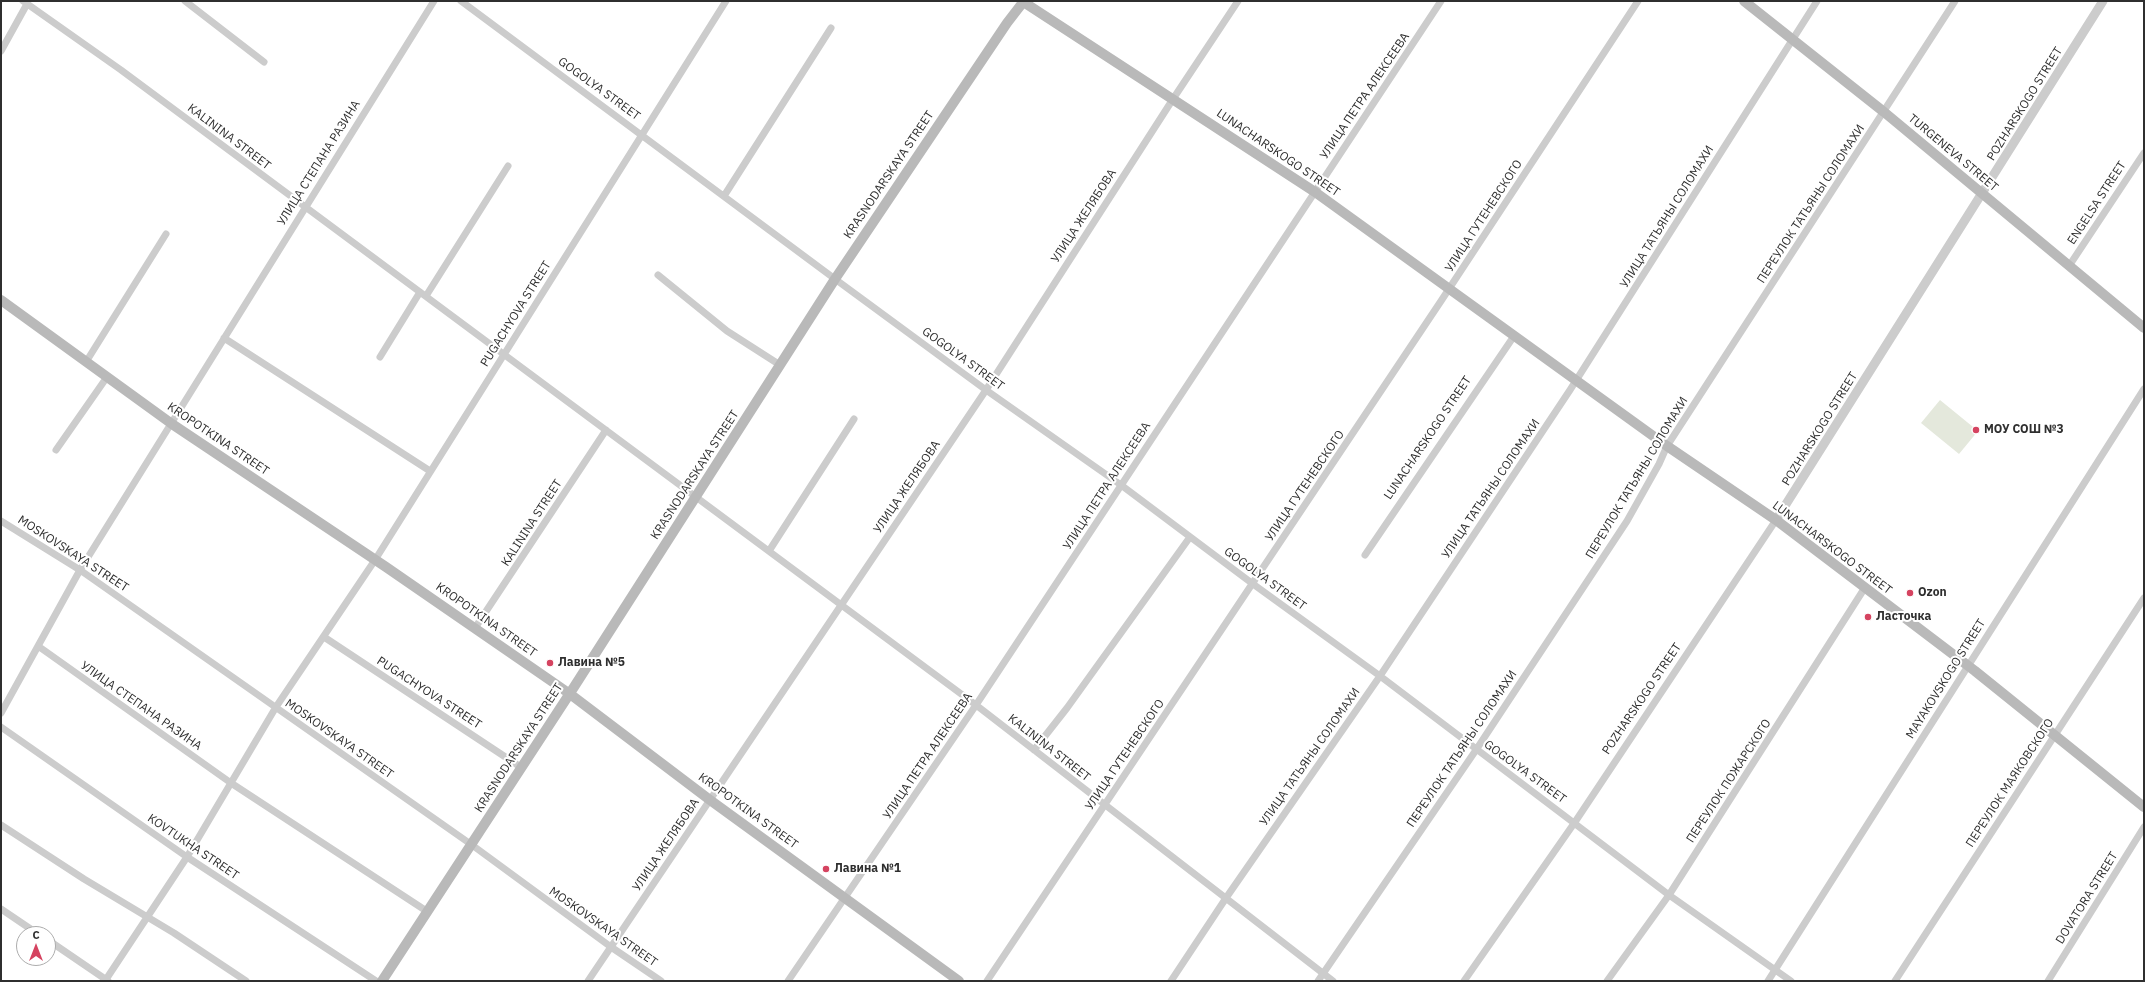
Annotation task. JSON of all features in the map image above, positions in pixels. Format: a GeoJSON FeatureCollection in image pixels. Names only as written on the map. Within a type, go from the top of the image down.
{"type":"FeatureCollection","features":[{"type":"Feature","properties":{"kind":"main road","name":"LUNACHARSKOGO STREET"},"geometry":{"type":"LineString","coordinates":[[1023,1],[1315,192],[1448,290],[1577,380],[1667,446],[1776,520],[1864,589],[1968,665],[2144,807]]}},
{"type":"Feature","properties":{"kind":"main road","name":"KRASNODARSKAYA STREET"},"geometry":{"type":"LineString","coordinates":[[382,981],[570,694],[835,279],[1023,1]]}},
{"type":"Feature","properties":{"kind":"main road","name":"TURGENEVA STREET"},"geometry":{"type":"LineString","coordinates":[[1744,1],[1792,41],[1884,112],[1982,195],[2144,328]]}},
{"type":"Feature","properties":{"kind":"main road","name":"KROPOTKINA STREET"},"geometry":{"type":"LineString","coordinates":[[1,300],[172,424],[375,560],[570,694],[710,800],[959,981]]}},
{"type":"Feature","properties":{"kind":"street"},"geometry":{"type":"LineString","coordinates":[[185,1],[264,62]]}},
{"type":"Feature","properties":{"kind":"street","name":"УЛИЦА СТЕПАНА РАЗИНА"},"geometry":{"type":"LineString","coordinates":[[1,713],[80,570],[434,1]]}},
{"type":"Feature","properties":{"kind":"street","name":"GOGOLYA STREET"},"geometry":{"type":"LineString","coordinates":[[461,1],[986,390],[1121,485],[1253,584],[1380,676],[1476,750],[1575,822],[1669,895],[1791,981]]}},
{"type":"Feature","properties":{"kind":"street","name":"PUGACHYOVA STREET"},"geometry":{"type":"LineString","coordinates":[[106,980],[187,857],[276,707],[375,560],[726,1]]}},
{"type":"Feature","properties":{"kind":"street","name":"УЛИЦА ЖЕЛЯБОВА"},"geometry":{"type":"LineString","coordinates":[[588,981],[986,390],[1173,98],[1238,1]]}},
{"type":"Feature","properties":{"kind":"street","name":"УЛИЦА ПЕТРА АЛЕКСЕЕВА"},"geometry":{"type":"LineString","coordinates":[[788,981],[976,705],[1441,1]]}},
{"type":"Feature","properties":{"kind":"street","name":"УЛИЦА ГУТЕНЕВСКОГО"},"geometry":{"type":"LineString","coordinates":[[987,981],[1253,584],[1638,1]]}},
{"type":"Feature","properties":{"kind":"street","name":"УЛИЦА ТАТЬЯНЫ СОЛОМАХИ"},"geometry":{"type":"LineString","coordinates":[[1171,981],[1226,898],[1380,676],[1577,380],[1817,1]]}},
{"type":"Feature","properties":{"kind":"street","name":"ПЕРЕУЛОК ТАТЬЯНЫ СОЛОМАХИ"},"geometry":{"type":"LineString","coordinates":[[1318,981],[1476,750],[1627,521],[1659,464],[1667,446],[1955,1]]}},
{"type":"Feature","properties":{"kind":"street","name":"POZHARSKOGO STREET"},"geometry":{"type":"LineString","coordinates":[[1464,981],[1575,822],[1776,520],[2103,1]]}},
{"type":"Feature","properties":{"kind":"street"},"geometry":{"type":"LineString","coordinates":[[1,51],[24,3]]}},
{"type":"Feature","properties":{"kind":"street","name":"KALININA STREET"},"geometry":{"type":"LineString","coordinates":[[24,3],[121,70],[976,705],[1104,806],[1333,981]]}},
{"type":"Feature","properties":{"kind":"street"},"geometry":{"type":"LineString","coordinates":[[724,196],[832,28]]}},
{"type":"Feature","properties":{"kind":"street","name":"ENGELSA STREET"},"geometry":{"type":"LineString","coordinates":[[2069,266],[2144,153]]}},
{"type":"Feature","properties":{"kind":"street"},"geometry":{"type":"LineString","coordinates":[[380,357],[508,166]]}},
{"type":"Feature","properties":{"kind":"street"},"geometry":{"type":"LineString","coordinates":[[86,362],[166,234]]}},
{"type":"Feature","properties":{"kind":"street"},"geometry":{"type":"LineString","coordinates":[[658,275],[727,331],[780,365]]}},
{"type":"Feature","properties":{"kind":"street","name":"LUNACHARSKOGO STREET"},"geometry":{"type":"LineString","coordinates":[[1365,556],[1514,336]]}},
{"type":"Feature","properties":{"kind":"street"},"geometry":{"type":"LineString","coordinates":[[224,338],[430,471]]}},
{"type":"Feature","properties":{"kind":"street"},"geometry":{"type":"LineString","coordinates":[[56,450],[107,376]]}},
{"type":"Feature","properties":{"kind":"street","name":"MAYAKOVSKOGO STREET"},"geometry":{"type":"LineString","coordinates":[[1768,981],[2144,389]]}},
{"type":"Feature","properties":{"kind":"street"},"geometry":{"type":"LineString","coordinates":[[769,551],[854,419]]}},
{"type":"Feature","properties":{"kind":"street","name":"KALININA STREET"},"geometry":{"type":"LineString","coordinates":[[475,628],[606,430]]}},
{"type":"Feature","properties":{"kind":"street","name":"MOSKOVSKAYA STREET"},"geometry":{"type":"LineString","coordinates":[[1,521],[80,570],[472,845],[611,947],[661,981]]}},
{"type":"Feature","properties":{"kind":"street"},"geometry":{"type":"LineString","coordinates":[[1034,750],[1067,708],[1190,537]]}},
{"type":"Feature","properties":{"kind":"street","name":"ПЕРЕУЛОК ПОЖАРСКОГО"},"geometry":{"type":"LineString","coordinates":[[1607,981],[1669,895],[1864,589]]}},
{"type":"Feature","properties":{"kind":"street","name":"ПЕРЕУЛОК МАЯКОВСКОГО"},"geometry":{"type":"LineString","coordinates":[[1895,981],[2144,598]]}},
{"type":"Feature","properties":{"kind":"street","name":"PUGACHYOVA STREET"},"geometry":{"type":"LineString","coordinates":[[324,637],[522,768]]}},
{"type":"Feature","properties":{"kind":"street","name":"УЛИЦА СТЕПАНА РАЗИНА"},"geometry":{"type":"LineString","coordinates":[[38,646],[231,783]]}},
{"type":"Feature","properties":{"kind":"street","name":"KOVTUKHA STREET"},"geometry":{"type":"LineString","coordinates":[[1,727],[187,857],[376,981]]}},
{"type":"Feature","properties":{"kind":"street"},"geometry":{"type":"LineString","coordinates":[[231,783],[428,912]]}},
{"type":"Feature","properties":{"kind":"street"},"geometry":{"type":"LineString","coordinates":[[1,825],[84,880],[246,981]]}},
{"type":"Feature","properties":{"kind":"street","name":"DOVATORA STREET"},"geometry":{"type":"LineString","coordinates":[[2048,981],[2144,827]]}},
{"type":"Feature","properties":{"kind":"street"},"geometry":{"type":"LineString","coordinates":[[1,909],[26,926]]}},
{"type":"Feature","properties":{"kind":"street"},"geometry":{"type":"LineString","coordinates":[[56,946],[106,980]]}},
{"type":"Feature","properties":{"kind":"shaded area"},"geometry":{"type":"Polygon","coordinates":[[[1940,400],[1978,431],[1959,454],[1921,423],[1940,400]]]}},
{"type":"Feature","properties":{"kind":"place","name":"МОУ СОШ №3"},"geometry":{"type":"Point","coordinates":[1976,430]}},
{"type":"Feature","properties":{"kind":"place","name":"Ozon"},"geometry":{"type":"Point","coordinates":[1910,593]}},
{"type":"Feature","properties":{"kind":"place","name":"Ласточка"},"geometry":{"type":"Point","coordinates":[1868,617]}},
{"type":"Feature","properties":{"kind":"place","name":"Лавина №5"},"geometry":{"type":"Point","coordinates":[550,663]}},
{"type":"Feature","properties":{"kind":"place","name":"Лавина №1"},"geometry":{"type":"Point","coordinates":[826,869]}}]}
